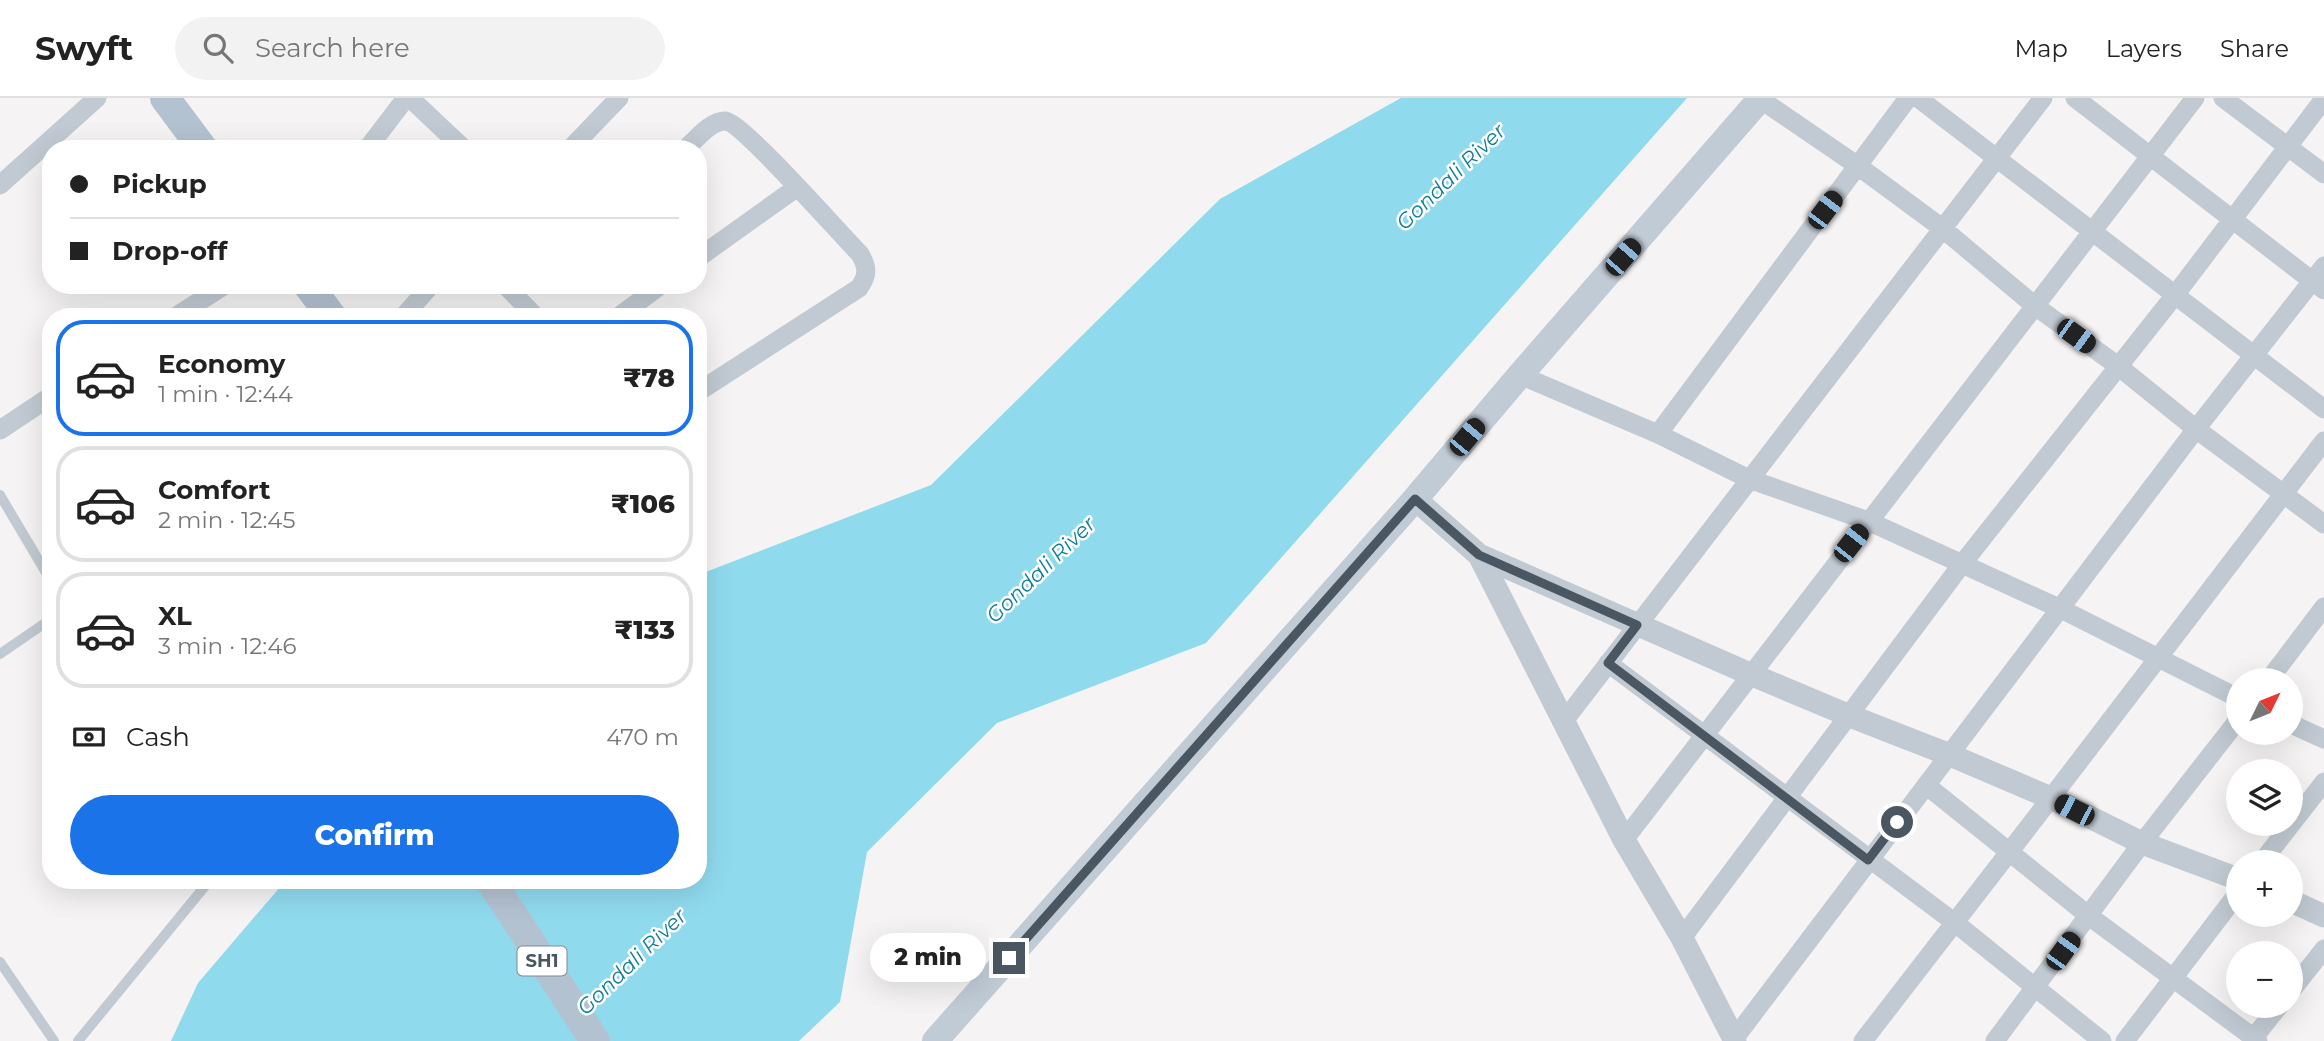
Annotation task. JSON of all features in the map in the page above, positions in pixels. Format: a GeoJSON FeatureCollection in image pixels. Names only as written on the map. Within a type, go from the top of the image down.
{"type":"FeatureCollection","features":[{"type":"Feature","properties":{"kind":"main road"},"geometry":{"type":"LineString","coordinates":[[164,98],[196,140]]}},
{"type":"Feature","properties":{"kind":"main road"},"geometry":{"type":"LineString","coordinates":[[935,1041],[1415,499],[1760,98]]}},
{"type":"Feature","properties":{"kind":"main road","name":"SH1"},"geometry":{"type":"LineString","coordinates":[[496,889],[595,1041]]}},
{"type":"Feature","properties":{"kind":"street"},"geometry":{"type":"LineString","coordinates":[[50,140],[97,98]]}},
{"type":"Feature","properties":{"kind":"street"},"geometry":{"type":"LineString","coordinates":[[374,140],[408,98],[454,140]]}},
{"type":"Feature","properties":{"kind":"street"},"geometry":{"type":"LineString","coordinates":[[579,140],[619,98]]}},
{"type":"Feature","properties":{"kind":"street"},"geometry":{"type":"LineString","coordinates":[[1760,98],[1942,228],[2035,306],[2324,524]]}},
{"type":"Feature","properties":{"kind":"street"},"geometry":{"type":"LineString","coordinates":[[1658,434],[1908,98]]}},
{"type":"Feature","properties":{"kind":"street"},"geometry":{"type":"LineString","coordinates":[[1918,98],[2324,409]]}},
{"type":"Feature","properties":{"kind":"street"},"geometry":{"type":"LineString","coordinates":[[1564,721],[2043,98]]}},
{"type":"Feature","properties":{"kind":"street"},"geometry":{"type":"LineString","coordinates":[[1479,555],[1624,840],[1682,939],[1734,1040],[2196,429],[2320,279],[2150,158],[2075,98]]}},
{"type":"Feature","properties":{"kind":"street"},"geometry":{"type":"LineString","coordinates":[[1624,840],[2195,98]]}},
{"type":"Feature","properties":{"kind":"street"},"geometry":{"type":"LineString","coordinates":[[2223,98],[2324,174]]}},
{"type":"Feature","properties":{"kind":"street"},"geometry":{"type":"LineString","coordinates":[[1682,939],[1962,564],[2175,295],[2324,99]]}},
{"type":"Feature","properties":{"kind":"street"},"geometry":{"type":"LineString","coordinates":[[695,140],[713,124],[723,121],[732,123],[765,152],[860,254],[866,266],[866,277],[859,288],[707,386]]}},
{"type":"Feature","properties":{"kind":"street"},"geometry":{"type":"LineString","coordinates":[[0,185],[42,147]]}},
{"type":"Feature","properties":{"kind":"street"},"geometry":{"type":"LineString","coordinates":[[707,252],[796,188]]}},
{"type":"Feature","properties":{"kind":"street"},"geometry":{"type":"LineString","coordinates":[[189,308],[211,294]]}},
{"type":"Feature","properties":{"kind":"street"},"geometry":{"type":"LineString","coordinates":[[411,308],[423,294]]}},
{"type":"Feature","properties":{"kind":"street"},"geometry":{"type":"LineString","coordinates":[[514,294],[527,308]]}},
{"type":"Feature","properties":{"kind":"street"},"geometry":{"type":"LineString","coordinates":[[630,308],[649,294]]}},
{"type":"Feature","properties":{"kind":"street"},"geometry":{"type":"LineString","coordinates":[[1520,375],[1658,434],[1749,479],[1868,521],[2061,609],[2226,692]]}},
{"type":"Feature","properties":{"kind":"street"},"geometry":{"type":"LineString","coordinates":[[0,430],[42,402]]}},
{"type":"Feature","properties":{"kind":"street"},"geometry":{"type":"LineString","coordinates":[[1863,1041],[2324,441]]}},
{"type":"Feature","properties":{"kind":"street"},"geometry":{"type":"LineString","coordinates":[[1415,499],[1479,555],[1750,674],[2051,798],[2142,843],[2226,874]]}},
{"type":"Feature","properties":{"kind":"street"},"geometry":{"type":"LineString","coordinates":[[2278,668],[2324,607]]}},
{"type":"Feature","properties":{"kind":"street"},"geometry":{"type":"LineString","coordinates":[[1608,663],[1954,922],[2102,1041]]}},
{"type":"Feature","properties":{"kind":"street"},"geometry":{"type":"LineString","coordinates":[[2303,729],[2324,739]]}},
{"type":"Feature","properties":{"kind":"street"},"geometry":{"type":"LineString","coordinates":[[1994,1041],[2226,735]]}},
{"type":"Feature","properties":{"kind":"street"},"geometry":{"type":"LineString","coordinates":[[2271,850],[2324,782]]}},
{"type":"Feature","properties":{"kind":"street"},"geometry":{"type":"LineString","coordinates":[[1926,785],[2089,916],[2174,977],[2254,1040],[2270,1018]]}},
{"type":"Feature","properties":{"kind":"street"},"geometry":{"type":"LineString","coordinates":[[2303,906],[2324,916]]}},
{"type":"Feature","properties":{"kind":"street"},"geometry":{"type":"LineString","coordinates":[[2125,1041],[2226,909]]}},
{"type":"Feature","properties":{"kind":"street"},"geometry":{"type":"LineString","coordinates":[[2303,976],[2324,949]]}},
{"type":"Feature","properties":{"kind":"lane"},"geometry":{"type":"LineString","coordinates":[[0,495],[42,566]]}},
{"type":"Feature","properties":{"kind":"lane"},"geometry":{"type":"LineString","coordinates":[[0,654],[42,626]]}},
{"type":"Feature","properties":{"kind":"lane"},"geometry":{"type":"LineString","coordinates":[[78,1041],[203,889]]}},
{"type":"Feature","properties":{"kind":"lane"},"geometry":{"type":"LineString","coordinates":[[0,962],[54,1041]]}},
{"type":"Feature","properties":{"kind":"water","name":"Gondali River"},"geometry":{"type":"Polygon","coordinates":[[[1401,98],[1687,98],[1206,643],[997,723],[867,852],[840,1002],[799,1041],[171,1041],[198,983],[278,889],[707,889],[707,572],[931,485],[1220,199],[1401,98]]]}},
{"type":"Feature","properties":{"kind":"route"},"geometry":{"type":"LineString","coordinates":[[1009,958],[1415,499],[1479,555],[1637,625],[1608,663],[1868,860],[1897,822]]}}]}
